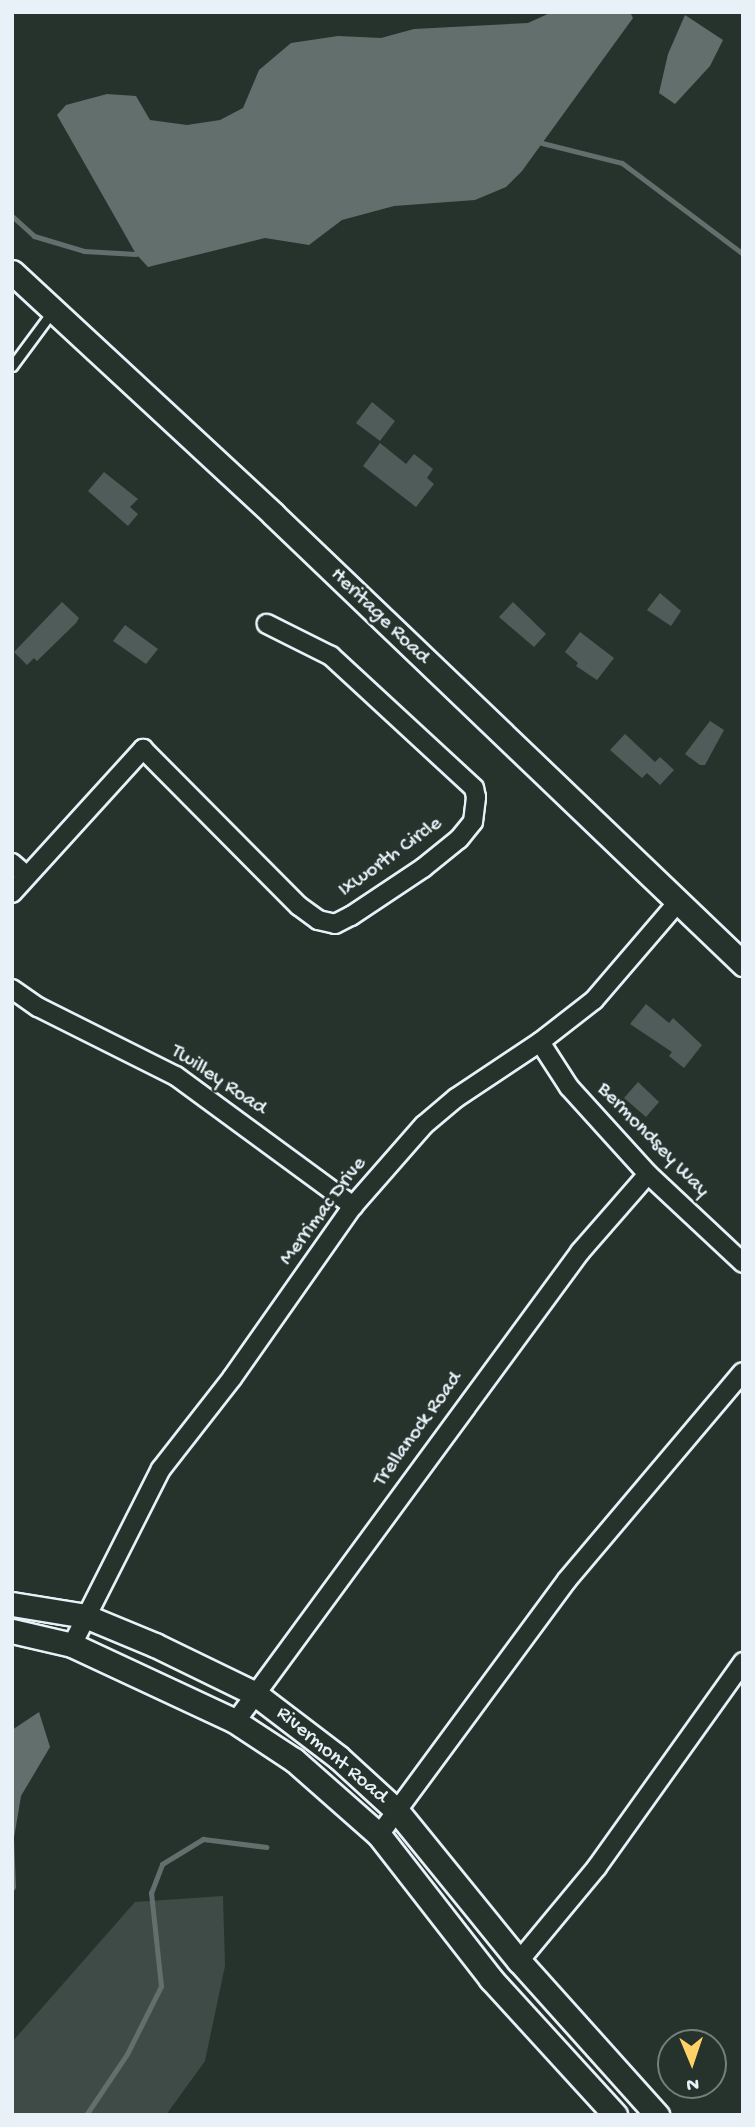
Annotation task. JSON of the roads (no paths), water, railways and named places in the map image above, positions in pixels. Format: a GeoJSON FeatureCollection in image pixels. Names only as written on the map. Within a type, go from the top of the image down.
{"type":"FeatureCollection","features":[{"type":"Feature","properties":{"kind":"street","name":"Heritage Road"},"geometry":{"type":"LineString","coordinates":[[12,272],[283,523],[743,964]]}},
{"type":"Feature","properties":{"kind":"street","name":"Ixworth Circle"},"geometry":{"type":"LineString","coordinates":[[19,869],[143,749],[299,906],[318,920],[335,924],[351,916],[423,868],[458,839],[473,822],[476,797],[474,788],[331,656],[267,624]]}},
{"type":"Feature","properties":{"kind":"street"},"geometry":{"type":"LineString","coordinates":[[12,893],[19,869]]}},
{"type":"Feature","properties":{"kind":"street","name":"Merrimac Drive"},"geometry":{"type":"LineString","coordinates":[[72,1645],[160,1469],[232,1378],[353,1206],[424,1125],[456,1098],[540,1042],[594,1000],[677,903]]}},
{"type":"Feature","properties":{"kind":"street","name":"Twilley Road"},"geometry":{"type":"LineString","coordinates":[[12,989],[38,1007],[176,1076],[353,1206]]}},
{"type":"Feature","properties":{"kind":"street","name":"Bermondsey Way"},"geometry":{"type":"LineString","coordinates":[[540,1042],[569,1087],[648,1174],[743,1263]]}},
{"type":"Feature","properties":{"kind":"street","name":"Trellanock Road"},"geometry":{"type":"LineString","coordinates":[[236,1721],[580,1252],[648,1174]]}},
{"type":"Feature","properties":{"kind":"street"},"geometry":{"type":"LineString","coordinates":[[379,1835],[567,1580],[743,1371]]}},
{"type":"Feature","properties":{"kind":"street","name":"Rivermont Road"},"geometry":{"type":"LineString","coordinates":[[12,1604],[85,1616],[155,1645],[254,1693],[338,1756],[397,1811],[519,1961],[657,2115]]}},
{"type":"Feature","properties":{"kind":"street","name":"Rivermont Road"},"geometry":{"type":"LineString","coordinates":[[12,1631],[72,1645],[236,1721],[294,1760],[379,1835],[491,1979],[615,2115]]}},
{"type":"Feature","properties":{"kind":"street"},"geometry":{"type":"LineString","coordinates":[[519,1961],[597,1867],[743,1662]]}},
{"type":"Feature","properties":{"kind":"lane"},"geometry":{"type":"LineString","coordinates":[[12,366],[53,310]]}},
{"type":"Feature","properties":{"kind":"waterway"},"geometry":{"type":"LineString","coordinates":[[542,143],[622,163],[743,254]]}},
{"type":"Feature","properties":{"kind":"waterway"},"geometry":{"type":"LineString","coordinates":[[12,216],[34,236],[84,251],[136,254]]}},
{"type":"Feature","properties":{"kind":"waterway"},"geometry":{"type":"LineString","coordinates":[[86,2115],[127,2054],[161,1986],[151,1893],[162,1864],[203,1839],[266,1847]]}}]}
